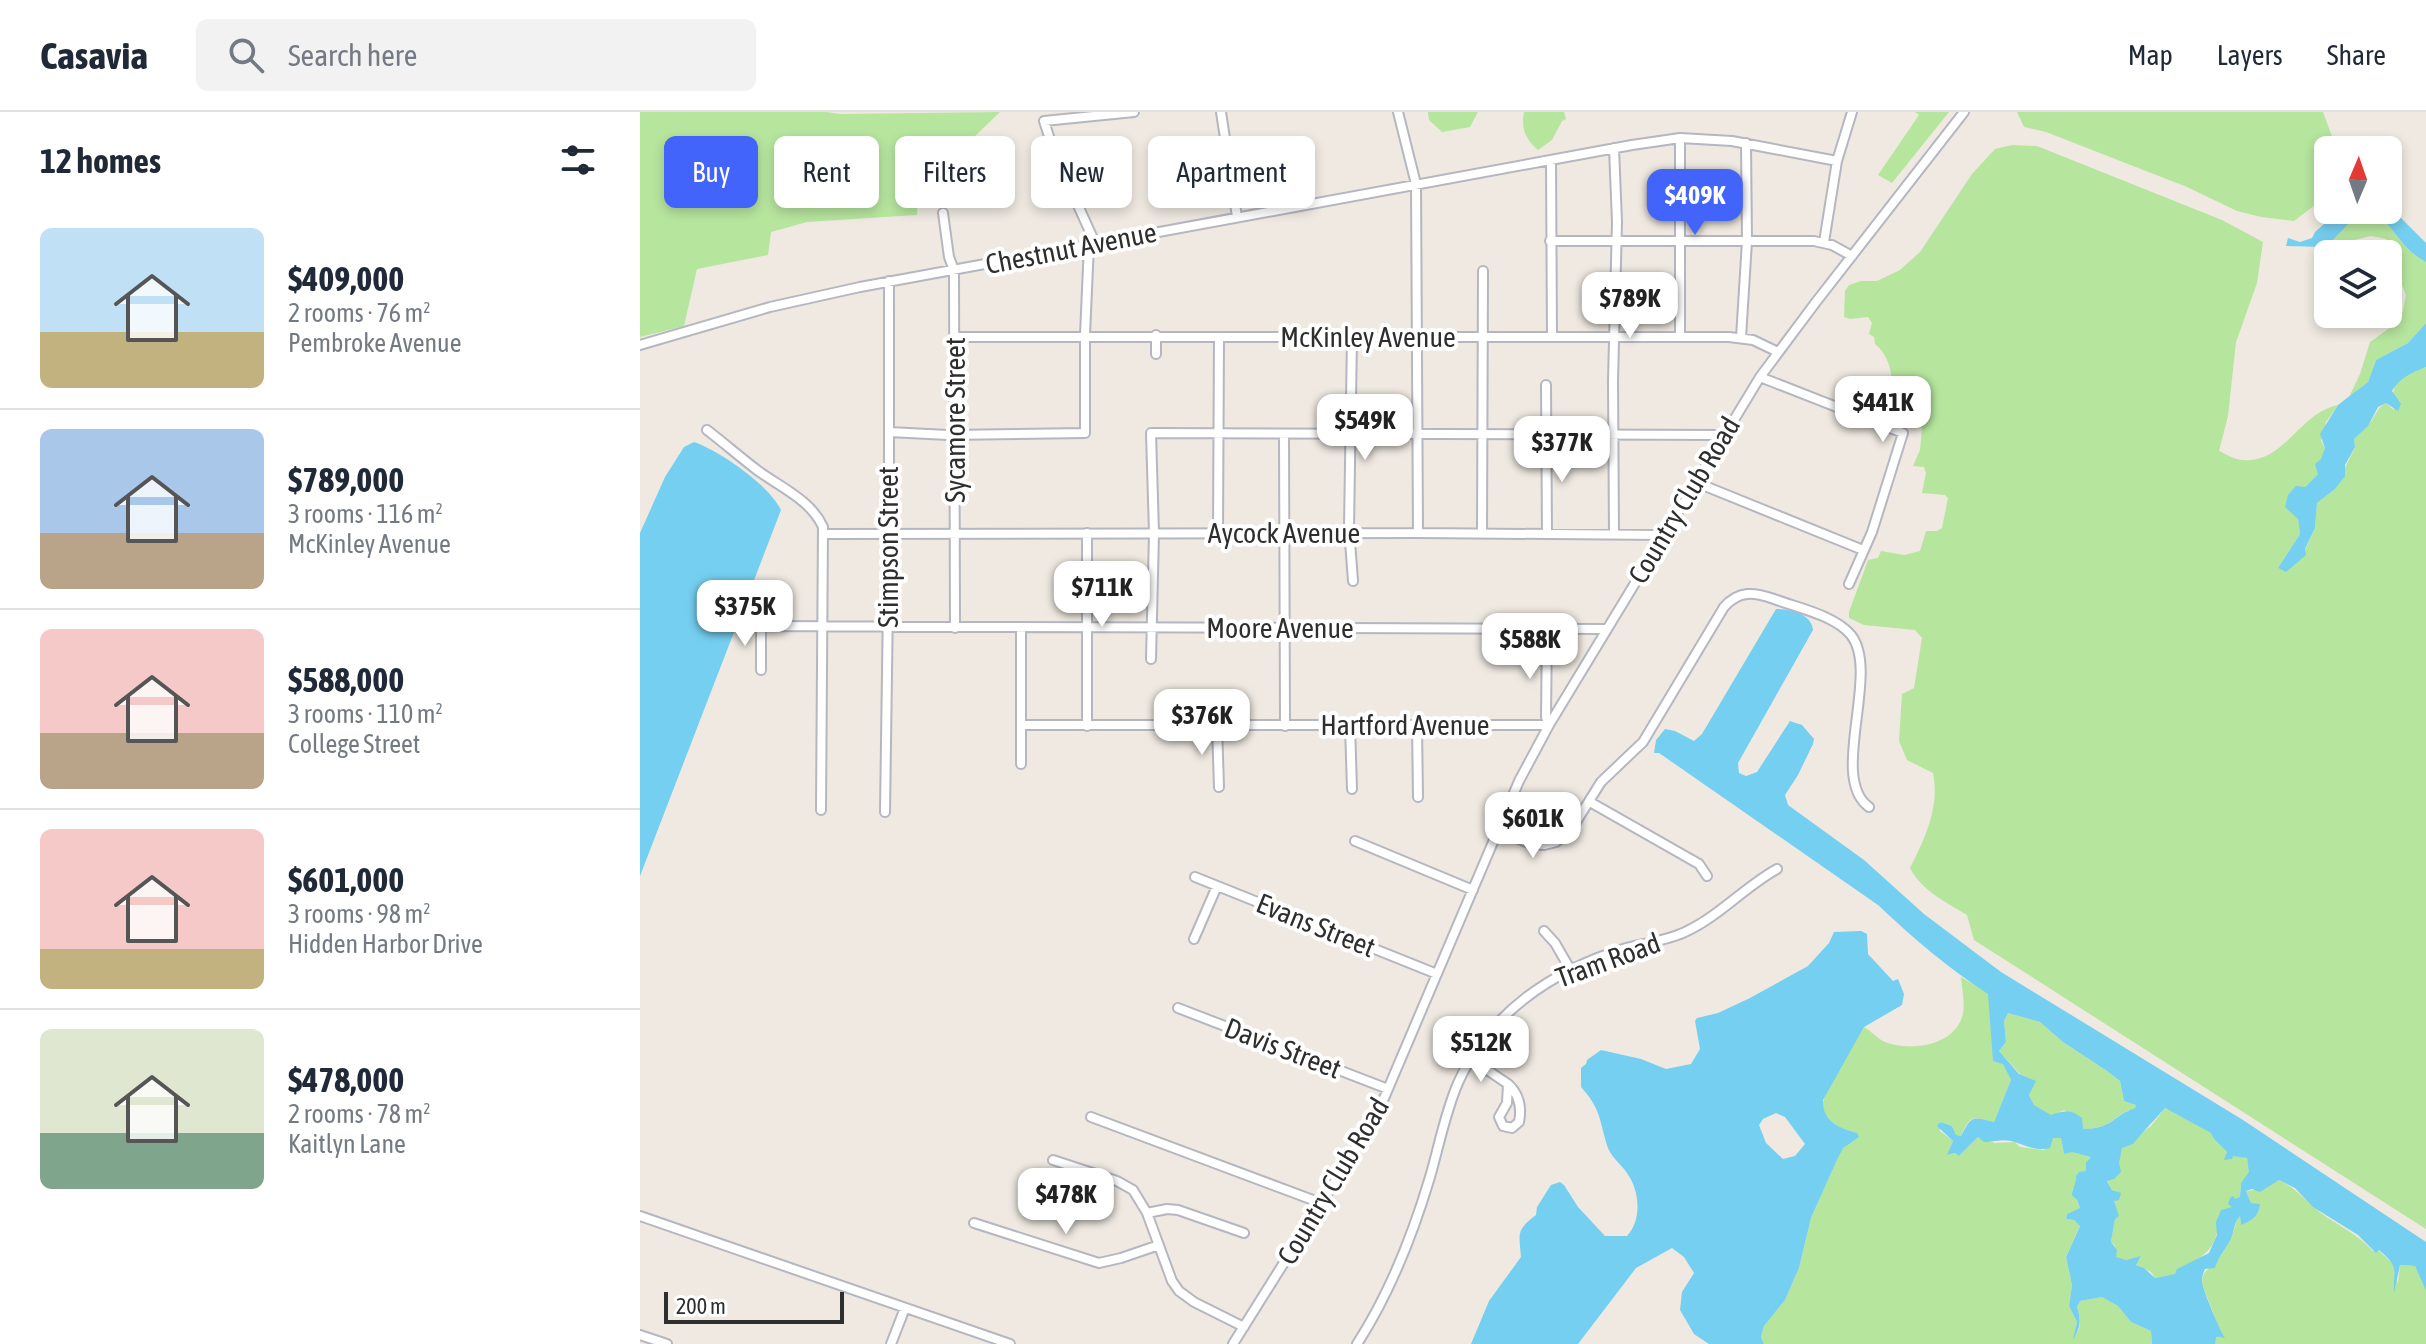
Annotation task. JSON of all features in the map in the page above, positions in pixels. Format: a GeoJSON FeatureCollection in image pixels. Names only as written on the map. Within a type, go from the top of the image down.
{"type":"FeatureCollection","features":[{"type":"Feature","properties":{"kind":"street"},"geometry":{"type":"LineString","coordinates":[[889,432],[954,435],[1085,433],[1085,335],[1092,244],[1044,121],[1134,112]]}},
{"type":"Feature","properties":{"kind":"street"},"geometry":{"type":"LineString","coordinates":[[1221,112],[1237,217]]}},
{"type":"Feature","properties":{"kind":"street"},"geometry":{"type":"LineString","coordinates":[[1398,112],[1416,184],[1418,533]]}},
{"type":"Feature","properties":{"kind":"street"},"geometry":{"type":"LineString","coordinates":[[1824,242],[1837,161],[1852,112]]}},
{"type":"Feature","properties":{"kind":"street","name":"Country Club Road"},"geometry":{"type":"LineString","coordinates":[[1233,1344],[1371,1124],[1519,781],[1549,725],[1760,377],[1964,112]]}},
{"type":"Feature","properties":{"kind":"street"},"geometry":{"type":"LineString","coordinates":[[1680,138],[1680,336]]}},
{"type":"Feature","properties":{"kind":"street","name":"Chestnut Avenue"},"geometry":{"type":"LineString","coordinates":[[640,345],[816,295],[1614,148],[1680,138],[1746,143],[1837,161]]}},
{"type":"Feature","properties":{"kind":"street"},"geometry":{"type":"LineString","coordinates":[[1741,338],[1747,241],[1746,143]]}},
{"type":"Feature","properties":{"kind":"street"},"geometry":{"type":"LineString","coordinates":[[1614,148],[1617,241],[1614,534]]}},
{"type":"Feature","properties":{"kind":"street"},"geometry":{"type":"LineString","coordinates":[[1551,160],[1552,337]]}},
{"type":"Feature","properties":{"kind":"street","name":"Sycamore Street"},"geometry":{"type":"LineString","coordinates":[[943,213],[949,257],[954,270],[955,628]]}},
{"type":"Feature","properties":{"kind":"street"},"geometry":{"type":"LineString","coordinates":[[1550,241],[1824,242],[1852,256]]}},
{"type":"Feature","properties":{"kind":"street"},"geometry":{"type":"LineString","coordinates":[[1482,533],[1483,271]]}},
{"type":"Feature","properties":{"kind":"street","name":"Stimpson Street"},"geometry":{"type":"LineString","coordinates":[[885,812],[889,281]]}},
{"type":"Feature","properties":{"kind":"street"},"geometry":{"type":"LineString","coordinates":[[1156,335],[1156,354]]}},
{"type":"Feature","properties":{"kind":"street","name":"McKinley Avenue"},"geometry":{"type":"LineString","coordinates":[[954,337],[1680,336],[1741,338],[1759,342],[1778,352]]}},
{"type":"Feature","properties":{"kind":"street"},"geometry":{"type":"LineString","coordinates":[[1218,533],[1219,337]]}},
{"type":"Feature","properties":{"kind":"street"},"geometry":{"type":"LineString","coordinates":[[1352,337],[1349,434],[1353,581]]}},
{"type":"Feature","properties":{"kind":"street"},"geometry":{"type":"LineString","coordinates":[[1760,377],[1903,433],[1872,532],[1849,584]]}},
{"type":"Feature","properties":{"kind":"street"},"geometry":{"type":"LineString","coordinates":[[1546,385],[1547,534]]}},
{"type":"Feature","properties":{"kind":"street"},"geometry":{"type":"LineString","coordinates":[[707,430],[755,469],[804,502],[819,518],[823,534],[821,810]]}},
{"type":"Feature","properties":{"kind":"street"},"geometry":{"type":"LineString","coordinates":[[1151,659],[1154,533],[1151,433],[1723,435]]}},
{"type":"Feature","properties":{"kind":"street"},"geometry":{"type":"LineString","coordinates":[[1284,434],[1285,726]]}},
{"type":"Feature","properties":{"kind":"street"},"geometry":{"type":"LineString","coordinates":[[1695,482],[1863,550]]}},
{"type":"Feature","properties":{"kind":"street"},"geometry":{"type":"LineString","coordinates":[[1087,533],[1087,726]]}},
{"type":"Feature","properties":{"kind":"street","name":"Aycock Avenue"},"geometry":{"type":"LineString","coordinates":[[823,534],[1663,535]]}},
{"type":"Feature","properties":{"kind":"street"},"geometry":{"type":"LineString","coordinates":[[1499,827],[1531,844],[1544,845],[1556,842],[1563,836],[1578,822],[1609,773],[1643,742],[1724,607],[1740,594],[1752,592],[1833,621],[1852,637],[1861,666],[1855,731],[1855,779],[1864,803],[1869,807]]}},
{"type":"Feature","properties":{"kind":"street","name":"Moore Avenue"},"geometry":{"type":"LineString","coordinates":[[761,670],[761,626],[1607,629]]}},
{"type":"Feature","properties":{"kind":"street"},"geometry":{"type":"LineString","coordinates":[[1021,628],[1021,764]]}},
{"type":"Feature","properties":{"kind":"street"},"geometry":{"type":"LineString","coordinates":[[1547,629],[1546,717],[1549,725]]}},
{"type":"Feature","properties":{"kind":"street","name":"Hartford Avenue"},"geometry":{"type":"LineString","coordinates":[[1021,725],[1549,725]]}},
{"type":"Feature","properties":{"kind":"street"},"geometry":{"type":"LineString","coordinates":[[1350,725],[1352,789]]}},
{"type":"Feature","properties":{"kind":"street"},"geometry":{"type":"LineString","coordinates":[[1417,725],[1418,797]]}},
{"type":"Feature","properties":{"kind":"street"},"geometry":{"type":"LineString","coordinates":[[1217,726],[1219,787]]}},
{"type":"Feature","properties":{"kind":"street"},"geometry":{"type":"LineString","coordinates":[[1590,802],[1699,864],[1707,876]]}},
{"type":"Feature","properties":{"kind":"street"},"geometry":{"type":"LineString","coordinates":[[1355,841],[1473,890]]}},
{"type":"Feature","properties":{"kind":"street","name":"Tram Road"},"geometry":{"type":"LineString","coordinates":[[1357,1344],[1409,1237],[1452,1098],[1471,1059],[1487,1036],[1538,987],[1570,969],[1618,950],[1687,932],[1777,869]]}},
{"type":"Feature","properties":{"kind":"street","name":"Evans Street"},"geometry":{"type":"LineString","coordinates":[[1195,877],[1437,974]]}},
{"type":"Feature","properties":{"kind":"street"},"geometry":{"type":"LineString","coordinates":[[1194,939],[1217,886]]}},
{"type":"Feature","properties":{"kind":"street"},"geometry":{"type":"LineString","coordinates":[[1544,931],[1570,969]]}},
{"type":"Feature","properties":{"kind":"street","name":"Davis Street"},"geometry":{"type":"LineString","coordinates":[[1178,1008],[1388,1089]]}},
{"type":"Feature","properties":{"kind":"street"},"geometry":{"type":"LineString","coordinates":[[1471,1059],[1508,1084],[1516,1091],[1521,1113],[1519,1122],[1512,1128],[1503,1126],[1499,1117],[1507,1103],[1508,1084]]}},
{"type":"Feature","properties":{"kind":"street"},"geometry":{"type":"LineString","coordinates":[[1091,1117],[1321,1203]]}},
{"type":"Feature","properties":{"kind":"street"},"geometry":{"type":"LineString","coordinates":[[1053,1160],[1127,1185],[1138,1196],[1147,1213],[1179,1291],[1244,1327]]}},
{"type":"Feature","properties":{"kind":"street"},"geometry":{"type":"LineString","coordinates":[[1147,1213],[1162,1209],[1178,1210],[1244,1233]]}},
{"type":"Feature","properties":{"kind":"street"},"geometry":{"type":"LineString","coordinates":[[640,1216],[1010,1344]]}},
{"type":"Feature","properties":{"kind":"street"},"geometry":{"type":"LineString","coordinates":[[974,1223],[1099,1263],[1159,1245]]}},
{"type":"Feature","properties":{"kind":"street"},"geometry":{"type":"LineString","coordinates":[[891,1344],[905,1308]]}},
{"type":"Feature","properties":{"kind":"street"},"geometry":{"type":"LineString","coordinates":[[640,1335],[667,1344]]}},
{"type":"Feature","properties":{"kind":"green space"},"geometry":{"type":"Polygon","coordinates":[[[640,112],[1000,112],[975,136],[895,136],[895,208],[917,208],[917,215],[807,222],[771,232],[768,255],[697,269],[684,326],[640,337],[640,112]]]}},
{"type":"Feature","properties":{"kind":"green space"},"geometry":{"type":"Polygon","coordinates":[[[1428,112],[1478,112],[1470,127],[1442,132],[1429,120],[1428,112]]]}},
{"type":"Feature","properties":{"kind":"green space"},"geometry":{"type":"Polygon","coordinates":[[[1524,112],[1564,112],[1566,119],[1552,140],[1538,150],[1525,133],[1524,112]]]}},
{"type":"Feature","properties":{"kind":"green space"},"geometry":{"type":"Polygon","coordinates":[[[1915,112],[1949,112],[1892,183],[1878,175],[1919,115],[1915,112]]]}},
{"type":"Feature","properties":{"kind":"green space"},"geometry":{"type":"Polygon","coordinates":[[[2017,112],[2323,112],[2332,136],[2314,136],[2314,206],[2294,221],[2237,211],[2187,187],[2046,132],[2024,127],[2017,112]]]}},
{"type":"Feature","properties":{"kind":"green space"},"geometry":{"type":"Polygon","coordinates":[[[2012,145],[2037,146],[2222,220],[2263,242],[2257,283],[2236,342],[2228,416],[2219,451],[2240,460],[2270,454],[2313,417],[2338,405],[2326,422],[2321,441],[2325,448],[2318,474],[2305,487],[2298,519],[2300,534],[2278,568],[2286,571],[2305,555],[2315,528],[2317,503],[2335,489],[2355,447],[2354,439],[2383,405],[2386,403],[2394,410],[2394,392],[2398,381],[2426,367],[2426,1229],[1974,940],[1967,915],[1928,890],[1910,868],[1926,834],[1933,810],[1935,785],[1933,773],[1907,760],[1899,741],[1902,694],[1914,688],[1922,638],[1915,630],[1864,625],[1849,618],[1849,612],[1868,560],[1878,558],[1881,551],[1904,555],[1920,551],[1926,531],[1942,528],[1948,498],[1922,493],[1926,473],[1924,467],[1913,466],[1920,450],[1922,428],[1890,416],[1892,387],[1887,359],[1869,334],[1872,323],[1868,317],[1844,317],[1845,291],[1849,285],[1877,281],[1900,270],[1920,252],[1972,174],[1995,149],[2012,145]]]}},
{"type":"Feature","properties":{"kind":"green space"},"geometry":{"type":"Polygon","coordinates":[[[2348,224],[2388,224],[2402,240],[2371,236],[2333,240],[2348,224]]]}},
{"type":"Feature","properties":{"kind":"green space"},"geometry":{"type":"Polygon","coordinates":[[[2402,240],[2426,262],[2426,323],[2408,343],[2376,360],[2368,382],[2349,397],[2370,342],[2390,328],[2402,328],[2406,295],[2402,285],[2402,240]]]}},
{"type":"Feature","properties":{"kind":"green space"},"geometry":{"type":"Polygon","coordinates":[[[1961,977],[1989,994],[1992,1038],[2011,1080],[1994,1122],[1974,1118],[1961,1136],[1956,1135],[1952,1126],[1939,1122],[1940,1131],[1953,1141],[1948,1155],[1955,1153],[1959,1156],[1978,1137],[1995,1143],[2015,1142],[2020,1147],[2044,1150],[2053,1138],[2061,1138],[2064,1154],[2072,1151],[2093,1157],[2087,1171],[2072,1190],[2080,1208],[2067,1214],[2066,1219],[2080,1225],[2066,1257],[2072,1285],[2069,1306],[2077,1322],[2074,1336],[2080,1326],[2077,1307],[2080,1301],[2102,1297],[2118,1306],[2131,1322],[2151,1331],[2152,1344],[1764,1344],[1761,1337],[1764,1326],[1785,1300],[1799,1268],[1811,1218],[1842,1148],[1857,1133],[1836,1125],[1825,1113],[1824,1100],[1833,1080],[1864,1027],[1894,1045],[1927,1045],[1946,1037],[1962,1017],[1964,1000],[1961,977]]]}},
{"type":"Feature","properties":{"kind":"green space"},"geometry":{"type":"Polygon","coordinates":[[[2008,1013],[2040,1022],[2063,1042],[2107,1071],[2120,1081],[2124,1101],[2137,1105],[2135,1108],[2108,1124],[2083,1129],[2064,1110],[2051,1116],[2034,1105],[2029,1095],[2032,1087],[1999,1051],[2006,1042],[2004,1021],[2008,1013]]]}},
{"type":"Feature","properties":{"kind":"green space"},"geometry":{"type":"Polygon","coordinates":[[[2165,1108],[2212,1133],[2227,1152],[2225,1159],[2233,1155],[2247,1158],[2250,1173],[2241,1183],[2240,1198],[2221,1215],[2209,1250],[2178,1269],[2176,1274],[2155,1278],[2151,1272],[2135,1264],[2141,1257],[2116,1258],[2115,1246],[2111,1242],[2114,1200],[2120,1193],[2112,1190],[2107,1180],[2114,1179],[2122,1148],[2151,1126],[2165,1108]]]}},
{"type":"Feature","properties":{"kind":"green space"},"geometry":{"type":"Polygon","coordinates":[[[2279,1180],[2373,1251],[2378,1250],[2395,1266],[2398,1283],[2400,1265],[2415,1266],[2426,1291],[2426,1344],[2215,1344],[2215,1337],[2223,1338],[2202,1284],[2203,1276],[2225,1249],[2240,1215],[2241,1224],[2251,1203],[2246,1191],[2262,1189],[2279,1180]]]}},
{"type":"Feature","properties":{"kind":"water"},"geometry":{"type":"Polygon","coordinates":[[[2402,219],[2426,243],[2426,262],[2411,251],[2388,224],[2402,224],[2402,219]]]}},
{"type":"Feature","properties":{"kind":"water"},"geometry":{"type":"Polygon","coordinates":[[[2324,224],[2348,224],[2333,240],[2314,240],[2314,247],[2286,246],[2288,238],[2300,242],[2312,238],[2324,224]]]}},
{"type":"Feature","properties":{"kind":"water"},"geometry":{"type":"Polygon","coordinates":[[[2426,323],[2426,367],[2395,386],[2392,391],[2401,404],[2398,411],[2386,403],[2378,407],[2368,426],[2354,439],[2355,447],[2345,465],[2345,476],[2335,489],[2317,503],[2315,528],[2305,549],[2306,555],[2286,572],[2278,568],[2300,534],[2298,519],[2285,507],[2288,495],[2296,486],[2305,487],[2318,474],[2315,464],[2321,459],[2325,448],[2320,434],[2338,405],[2368,382],[2376,360],[2408,343],[2426,323]]]}},
{"type":"Feature","properties":{"kind":"water"},"geometry":{"type":"Polygon","coordinates":[[[694,442],[743,470],[766,490],[781,510],[640,876],[640,533],[665,477],[684,447],[694,442]]]}},
{"type":"Feature","properties":{"kind":"water"},"geometry":{"type":"Polygon","coordinates":[[[1776,609],[1805,616],[1813,630],[1738,763],[1739,773],[1746,776],[1757,772],[1790,721],[1802,725],[1814,739],[1785,795],[1788,805],[1864,860],[1924,914],[2001,972],[2243,1120],[2426,1242],[2426,1291],[2415,1266],[2400,1265],[2394,1293],[2394,1269],[2386,1256],[2379,1250],[2376,1253],[2358,1235],[2313,1207],[2295,1188],[2279,1180],[2260,1192],[2252,1189],[2246,1191],[2251,1203],[2260,1204],[2258,1212],[2252,1220],[2241,1225],[2240,1216],[2215,1268],[2205,1269],[2203,1274],[2205,1293],[2225,1338],[2216,1337],[2215,1344],[2152,1344],[2151,1331],[2131,1322],[2118,1306],[2102,1297],[2080,1301],[2077,1307],[2079,1327],[2073,1339],[2077,1322],[2069,1306],[2072,1285],[2066,1257],[2080,1226],[2074,1220],[2066,1219],[2067,1214],[2080,1208],[2072,1193],[2076,1176],[2086,1171],[2086,1163],[2091,1157],[2072,1152],[2064,1154],[2061,1138],[2053,1138],[2050,1148],[2039,1149],[2008,1140],[1984,1142],[1978,1137],[1959,1156],[1955,1153],[1947,1155],[1953,1141],[1937,1126],[1940,1122],[1952,1126],[1956,1135],[1961,1136],[1974,1119],[1994,1122],[2011,1080],[2003,1064],[1993,1061],[1988,994],[1931,952],[1878,905],[1659,753],[1654,753],[1656,740],[1665,729],[1694,741],[1702,734],[1776,609]],[[2008,1013],[2004,1021],[2006,1042],[1999,1051],[2019,1074],[2036,1081],[2029,1095],[2034,1105],[2051,1115],[2074,1113],[2082,1118],[2083,1129],[2107,1124],[2135,1108],[2136,1105],[2124,1101],[2120,1081],[2107,1071],[2063,1042],[2040,1022],[2008,1013]],[[2165,1108],[2133,1144],[2122,1148],[2121,1172],[2107,1181],[2112,1190],[2121,1193],[2119,1200],[2114,1201],[2119,1216],[2115,1219],[2111,1242],[2117,1250],[2116,1257],[2126,1260],[2141,1256],[2136,1265],[2155,1278],[2175,1274],[2177,1269],[2209,1253],[2217,1235],[2216,1222],[2221,1210],[2232,1207],[2228,1204],[2230,1198],[2240,1197],[2241,1183],[2249,1172],[2247,1158],[2233,1156],[2224,1160],[2227,1152],[2211,1133],[2165,1108]]]}},
{"type":"Feature","properties":{"kind":"water"},"geometry":{"type":"Polygon","coordinates":[[[1861,931],[1867,934],[1868,954],[1893,981],[1898,979],[1904,994],[1902,1005],[1864,1027],[1823,1100],[1829,1118],[1859,1137],[1843,1148],[1836,1162],[1811,1218],[1799,1268],[1785,1300],[1764,1326],[1761,1337],[1764,1344],[1709,1344],[1694,1334],[1680,1310],[1682,1292],[1694,1273],[1684,1257],[1672,1248],[1636,1268],[1578,1344],[1471,1344],[1489,1301],[1521,1257],[1522,1229],[1536,1215],[1537,1207],[1551,1185],[1560,1182],[1564,1185],[1578,1207],[1605,1236],[1627,1236],[1635,1222],[1638,1205],[1635,1188],[1610,1152],[1596,1109],[1581,1087],[1581,1068],[1587,1060],[1601,1050],[1641,1059],[1666,1069],[1691,1064],[1700,1049],[1697,1018],[1718,1013],[1808,966],[1829,943],[1834,932],[1861,931]],[[1776,1113],[1763,1119],[1759,1125],[1766,1143],[1783,1159],[1795,1156],[1805,1144],[1785,1117],[1776,1113]]]}}]}
